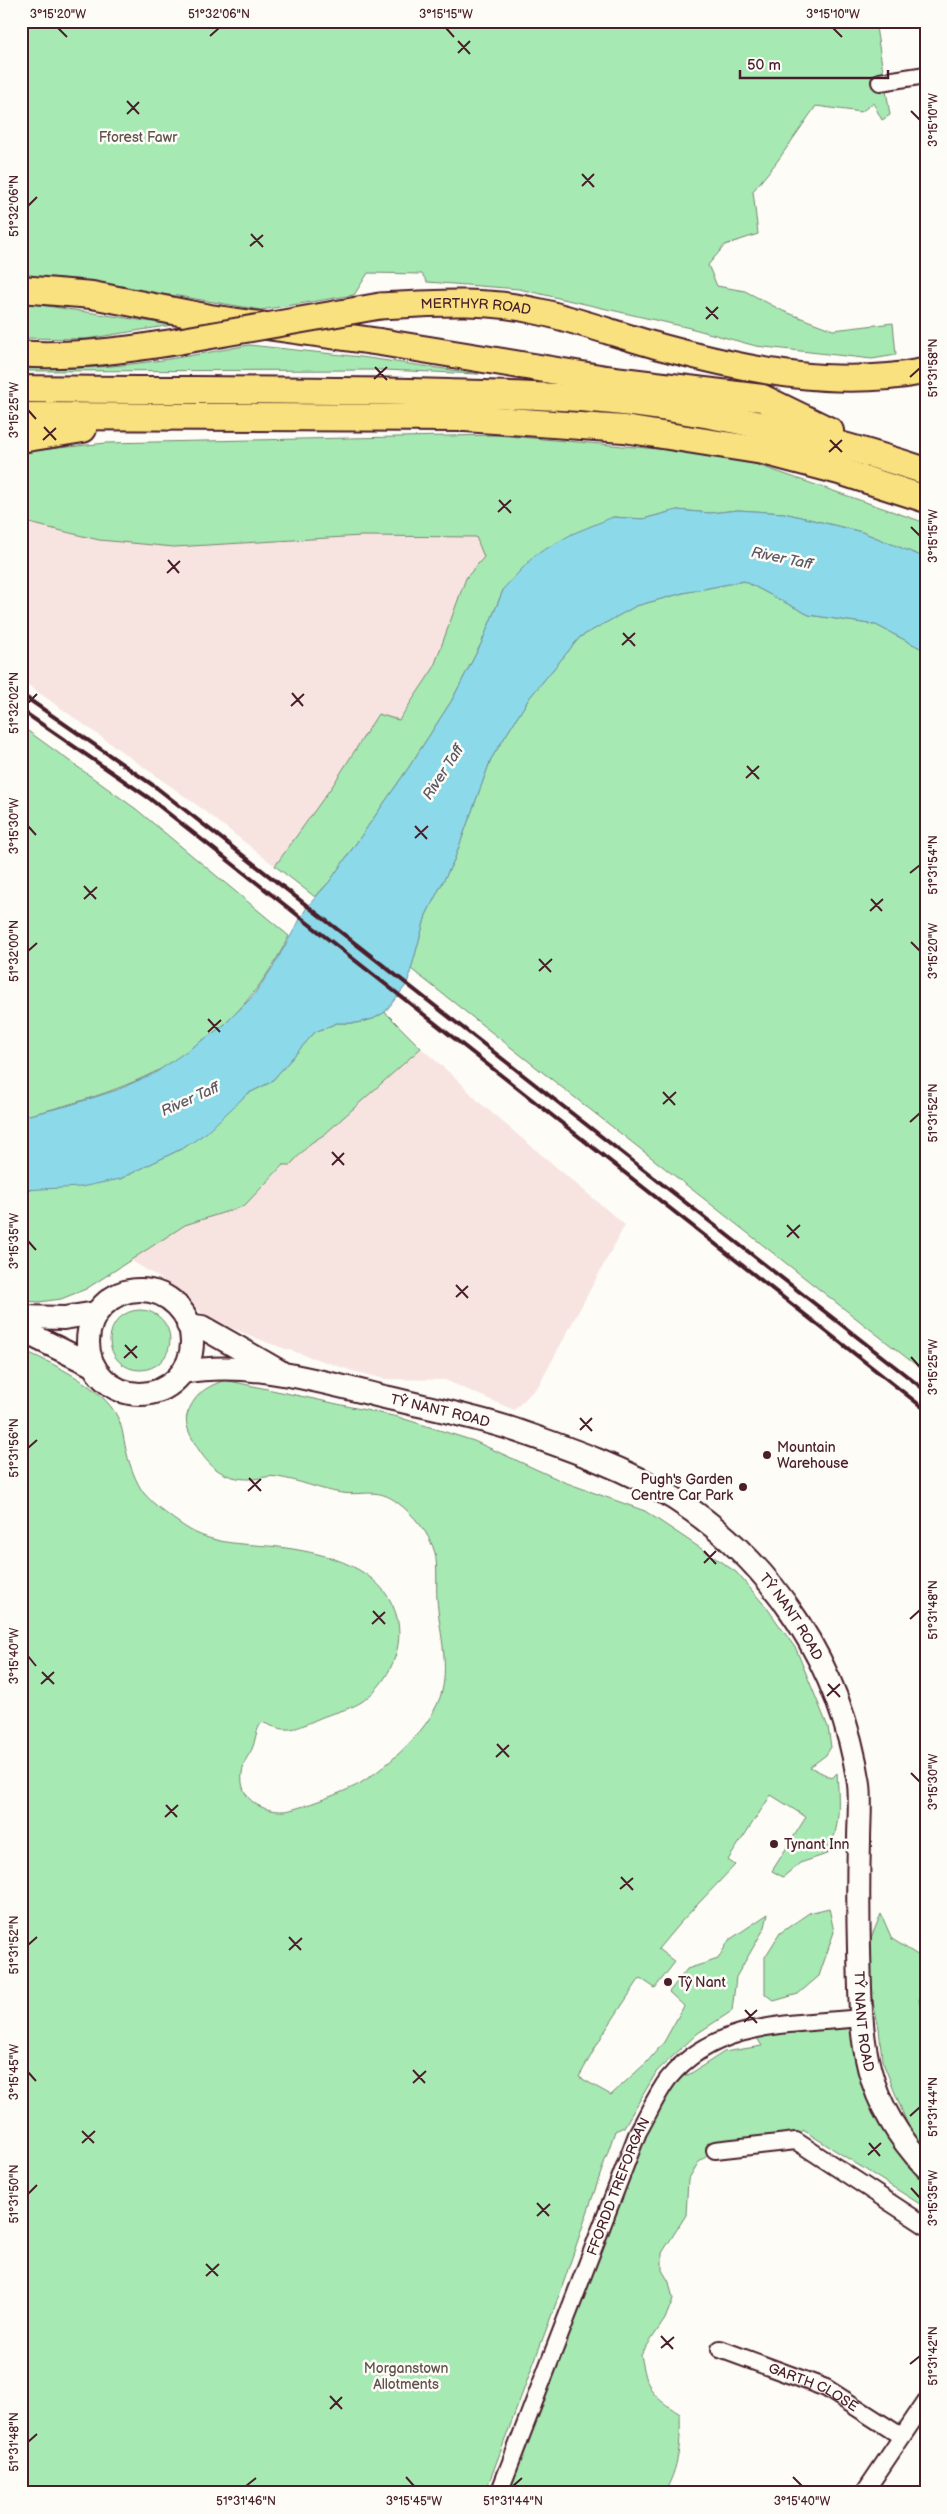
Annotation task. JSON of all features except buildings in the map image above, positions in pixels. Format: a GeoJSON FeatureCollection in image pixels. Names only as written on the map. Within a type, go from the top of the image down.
{"type":"FeatureCollection","features":[{"type":"Feature","properties":{"kind":"highway"},"geometry":{"type":"LineString","coordinates":[[21,289],[92,295],[210,318],[380,342],[606,379],[762,398],[885,458]]}},
{"type":"Feature","properties":{"kind":"highway"},"geometry":{"type":"LineString","coordinates":[[21,389],[335,390],[544,396],[640,404],[782,431],[885,458],[926,471]]}},
{"type":"Feature","properties":{"kind":"highway"},"geometry":{"type":"LineString","coordinates":[[21,416],[465,418],[624,429],[763,451],[839,471],[926,499]]}},
{"type":"Feature","properties":{"kind":"highway"},"geometry":{"type":"LineString","coordinates":[[21,439],[148,418]]}},
{"type":"Feature","properties":{"kind":"main road","name":"MERTHYR ROAD"},"geometry":{"type":"LineString","coordinates":[[21,354],[49,356],[107,353],[380,306],[462,301],[540,312],[665,348],[790,376],[850,380],[926,371]]}},
{"type":"Feature","properties":{"kind":"main road"},"geometry":{"type":"LineString","coordinates":[[92,1365],[87,1348],[88,1330],[96,1313],[108,1300],[125,1292],[140,1289],[158,1293],[174,1302],[186,1316],[191,1334],[190,1355],[183,1372]]}},
{"type":"Feature","properties":{"kind":"main road"},"geometry":{"type":"LineString","coordinates":[[21,1317],[64,1318],[96,1313]]}},
{"type":"Feature","properties":{"kind":"main road","name":"TŶ NANT ROAD"},"geometry":{"type":"LineString","coordinates":[[188,1325],[202,1327],[282,1373]]}},
{"type":"Feature","properties":{"kind":"main road","name":"TŶ NANT ROAD"},"geometry":{"type":"LineString","coordinates":[[21,1330],[92,1365],[103,1379],[118,1390],[135,1394],[153,1393],[170,1385],[183,1372],[211,1367],[282,1373],[493,1423],[564,1446],[624,1472],[674,1498],[722,1533],[759,1568],[795,1614],[815,1648],[836,1696],[851,1741],[859,1788],[861,2018],[866,2055],[876,2093],[889,2122],[908,2148],[926,2167]]}},
{"type":"Feature","properties":{"kind":"street"},"geometry":{"type":"LineString","coordinates":[[880,82],[926,75]]}},
{"type":"Feature","properties":{"kind":"street","name":"FFORDD TREFORGAN"},"geometry":{"type":"LineString","coordinates":[[499,2493],[638,2132],[667,2080],[688,2058],[728,2035],[749,2030],[861,2018]]}},
{"type":"Feature","properties":{"kind":"street"},"geometry":{"type":"LineString","coordinates":[[715,2150],[796,2141],[926,2226]]}},
{"type":"Feature","properties":{"kind":"street","name":"GARTH CLOSE"},"geometry":{"type":"LineString","coordinates":[[720,2349],[826,2388],[901,2436]]}},
{"type":"Feature","properties":{"kind":"street"},"geometry":{"type":"LineString","coordinates":[[864,2493],[926,2401]]}},
{"type":"Feature","properties":{"kind":"shaded area"},"geometry":{"type":"Polygon","coordinates":[[[21,521],[99,540],[174,547],[362,536],[476,537],[484,557],[466,578],[433,669],[398,720],[378,714],[333,785],[275,866],[197,805],[21,680],[21,521]]]}},
{"type":"Feature","properties":{"kind":"shaded area"},"geometry":{"type":"Polygon","coordinates":[[[421,1048],[458,1080],[479,1102],[625,1225],[539,1385],[514,1410],[445,1380],[385,1379],[353,1371],[271,1344],[207,1318],[170,1284],[130,1260],[185,1225],[244,1206],[284,1165],[290,1164],[311,1143],[325,1134],[421,1048]]]}},
{"type":"Feature","properties":{"kind":"green space","name":"Fforest Fawr"},"geometry":{"type":"Polygon","coordinates":[[[21,21],[875,21],[890,115],[882,120],[873,103],[861,112],[816,106],[776,163],[753,191],[758,234],[725,245],[708,265],[717,286],[745,291],[783,311],[833,330],[893,323],[896,355],[872,359],[756,346],[690,328],[519,289],[427,282],[422,274],[368,273],[354,295],[261,310],[178,296],[21,281],[21,21]]]}},
{"type":"Feature","properties":{"kind":"green space"},"geometry":{"type":"Polygon","coordinates":[[[21,303],[172,325],[86,339],[21,338],[21,303]]]}},
{"type":"Feature","properties":{"kind":"green space"},"geometry":{"type":"Polygon","coordinates":[[[249,345],[361,357],[479,374],[385,370],[21,371],[21,367],[79,368],[136,363],[249,345]]]}},
{"type":"Feature","properties":{"kind":"green space"},"geometry":{"type":"Polygon","coordinates":[[[497,435],[715,454],[758,465],[926,523],[926,558],[862,532],[784,513],[738,510],[710,513],[677,510],[643,519],[613,517],[504,588],[481,644],[452,700],[409,767],[330,881],[315,897],[275,866],[333,785],[378,714],[399,720],[433,669],[466,578],[484,557],[476,537],[362,536],[174,547],[99,540],[21,521],[21,452],[106,443],[497,435]]]}},
{"type":"Feature","properties":{"kind":"green space"},"geometry":{"type":"Polygon","coordinates":[[[744,581],[809,615],[876,625],[926,651],[926,1373],[411,969],[426,915],[454,860],[491,759],[530,697],[580,637],[636,606],[683,593],[744,581]]]}},
{"type":"Feature","properties":{"kind":"green space"},"geometry":{"type":"Polygon","coordinates":[[[21,726],[136,809],[289,936],[266,976],[240,1009],[210,1037],[178,1059],[143,1078],[105,1093],[65,1106],[21,1117],[21,726]]]}},
{"type":"Feature","properties":{"kind":"green space"},"geometry":{"type":"Polygon","coordinates":[[[385,1012],[421,1048],[325,1134],[311,1143],[290,1165],[283,1165],[244,1206],[185,1225],[86,1289],[61,1299],[39,1302],[21,1301],[21,1190],[120,1179],[185,1147],[247,1094],[271,1082],[315,1032],[337,1023],[356,1023],[373,1019],[385,1012]]]}},
{"type":"Feature","properties":{"kind":"green space"},"geometry":{"type":"Polygon","coordinates":[[[134,1310],[146,1310],[157,1315],[165,1323],[170,1334],[168,1352],[157,1365],[146,1370],[134,1370],[123,1365],[115,1357],[110,1346],[110,1334],[115,1323],[123,1315],[134,1310]]]}},
{"type":"Feature","properties":{"kind":"green space","name":"Morganstown Allotments"},"geometry":{"type":"Polygon","coordinates":[[[21,1349],[75,1377],[89,1386],[111,1406],[120,1422],[130,1464],[140,1488],[152,1502],[179,1523],[201,1535],[225,1542],[274,1546],[336,1559],[366,1574],[379,1585],[389,1598],[399,1626],[397,1651],[388,1674],[372,1693],[355,1706],[294,1728],[281,1729],[262,1722],[260,1725],[252,1749],[244,1763],[242,1778],[246,1794],[251,1800],[266,1809],[284,1811],[300,1807],[359,1784],[397,1756],[430,1718],[437,1705],[444,1680],[444,1657],[437,1599],[435,1553],[425,1532],[415,1519],[404,1508],[384,1495],[342,1493],[274,1477],[241,1479],[216,1469],[198,1449],[187,1426],[187,1415],[198,1395],[212,1385],[225,1380],[398,1417],[474,1441],[564,1482],[645,1511],[736,1572],[767,1608],[796,1649],[828,1727],[831,1747],[826,1755],[810,1767],[832,1778],[837,1773],[837,1824],[832,1844],[827,1854],[800,1863],[783,1877],[772,1871],[806,1817],[771,1795],[728,1860],[735,1865],[658,1949],[675,1962],[655,1988],[640,1978],[603,2034],[579,2077],[611,2095],[647,2062],[664,2042],[684,2006],[669,1992],[687,1969],[718,1959],[729,1940],[768,1914],[765,1927],[736,1977],[732,2011],[698,2033],[657,2071],[624,2127],[615,2131],[561,2290],[485,2493],[21,2493],[21,1349]]]}},
{"type":"Feature","properties":{"kind":"green space"},"geometry":{"type":"Polygon","coordinates":[[[829,1908],[834,1932],[819,1976],[798,1994],[774,2001],[765,1994],[765,1957],[780,1933],[809,1913],[829,1908]]]}},
{"type":"Feature","properties":{"kind":"green space"},"geometry":{"type":"Polygon","coordinates":[[[881,1914],[892,1939],[924,1959],[925,1976],[919,2001],[926,2025],[926,2151],[912,2136],[882,2060],[879,2028],[866,1972],[867,1947],[881,1914]]]}},
{"type":"Feature","properties":{"kind":"green space"},"geometry":{"type":"Polygon","coordinates":[[[861,2018],[865,2055],[926,2167],[926,2208],[803,2130],[796,2141],[715,2150],[698,2163],[688,2180],[686,2215],[662,2253],[662,2270],[669,2282],[673,2299],[665,2319],[641,2355],[648,2384],[656,2396],[680,2414],[680,2435],[676,2465],[664,2493],[499,2493],[667,2080],[690,2074],[724,2052],[762,2046],[752,2030],[861,2018]]]}},
{"type":"Feature","properties":{"kind":"water","name":"River Taff"},"geometry":{"type":"Polygon","coordinates":[[[677,510],[710,513],[738,510],[784,513],[862,532],[926,558],[926,651],[876,625],[809,615],[744,581],[683,593],[636,606],[580,637],[530,697],[491,759],[454,860],[426,915],[407,984],[385,1012],[373,1019],[356,1023],[337,1023],[315,1032],[271,1082],[247,1094],[206,1133],[185,1147],[120,1179],[81,1187],[21,1190],[21,1117],[67,1106],[117,1090],[155,1073],[223,1026],[253,996],[273,967],[307,907],[330,881],[409,767],[452,700],[481,644],[504,588],[535,555],[572,534],[613,517],[643,519],[677,510]]]}},
{"type":"Feature","properties":{"kind":"railway"},"geometry":{"type":"LineString","coordinates":[[21,694],[157,788],[926,1391]]}},
{"type":"Feature","properties":{"kind":"railway"},"geometry":{"type":"LineString","coordinates":[[21,710],[149,798],[926,1410]]}},
{"type":"Feature","properties":{"kind":"place","name":"Mountain Warehouse"},"geometry":{"type":"Point","coordinates":[767,1455]}},
{"type":"Feature","properties":{"kind":"place","name":"Pugh's Garden Centre Car Park"},"geometry":{"type":"Point","coordinates":[743,1487]}},
{"type":"Feature","properties":{"kind":"place","name":"Tynant Inn"},"geometry":{"type":"Point","coordinates":[774,1844]}},
{"type":"Feature","properties":{"kind":"place","name":"Tŷ Nant"},"geometry":{"type":"Point","coordinates":[668,1982]}}]}
